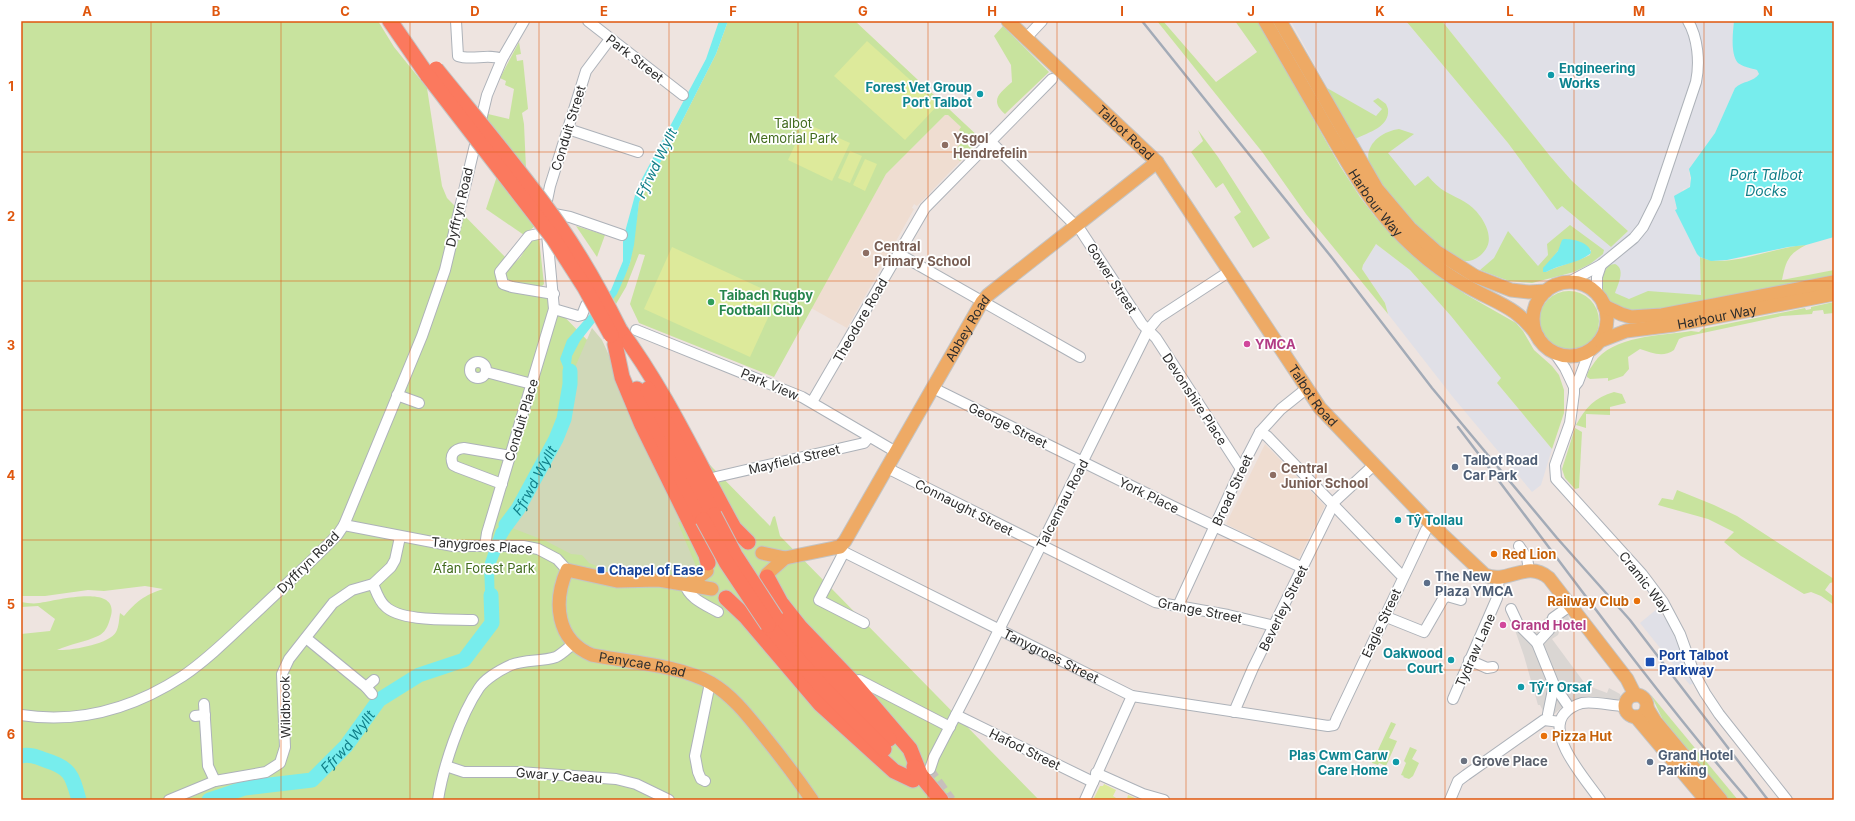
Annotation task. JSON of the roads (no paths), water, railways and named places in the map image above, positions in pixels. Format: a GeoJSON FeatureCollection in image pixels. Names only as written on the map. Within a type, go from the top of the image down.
{"type":"FeatureCollection","features":[{"type":"Feature","properties":{"kind":"highway"},"geometry":{"type":"LineString","coordinates":[[390,21],[432,73],[553,238],[615,336],[708,517],[726,562],[822,687],[921,775],[940,800]]}},
{"type":"Feature","properties":{"kind":"highway"},"geometry":{"type":"LineString","coordinates":[[401,21],[424,55],[432,73]]}},
{"type":"Feature","properties":{"kind":"highway"},"geometry":{"type":"LineString","coordinates":[[615,336],[643,361],[672,411],[734,528],[748,542]]}},
{"type":"Feature","properties":{"kind":"highway"},"geometry":{"type":"LineString","coordinates":[[615,336],[622,376],[642,425],[706,555],[708,567]]}},
{"type":"Feature","properties":{"kind":"highway"},"geometry":{"type":"LineString","coordinates":[[767,576],[781,603],[800,627],[854,684],[910,749],[921,775],[927,800]]}},
{"type":"Feature","properties":{"kind":"highway"},"geometry":{"type":"LineString","coordinates":[[726,598],[745,616],[820,704],[894,771],[921,775]]}},
{"type":"Feature","properties":{"kind":"main road","name":"Talbot Road"},"geometry":{"type":"LineString","coordinates":[[1008,21],[1157,162],[1320,408],[1431,524],[1485,575],[1499,577]]}},
{"type":"Feature","properties":{"kind":"main road","name":"Harbour Way"},"geometry":{"type":"LineString","coordinates":[[1265,21],[1352,171],[1370,199],[1389,222],[1434,265],[1466,286],[1520,315],[1538,337]]}},
{"type":"Feature","properties":{"kind":"main road","name":"Harbour Way"},"geometry":{"type":"LineString","coordinates":[[1280,21],[1377,189],[1410,228],[1437,252],[1475,276],[1511,290],[1528,292],[1546,291]]}},
{"type":"Feature","properties":{"kind":"main road","name":"Abbey Road"},"geometry":{"type":"LineString","coordinates":[[842,549],[845,541],[982,302],[988,295],[1157,162]]}},
{"type":"Feature","properties":{"kind":"main road"},"geometry":{"type":"LineString","coordinates":[[1569,282],[1584,285],[1601,300],[1607,323],[1600,340],[1590,350],[1581,354],[1570,356],[1554,352],[1546,347],[1538,337],[1533,316],[1537,302],[1546,291],[1555,286],[1569,282]]}},
{"type":"Feature","properties":{"kind":"main road","name":"Harbour Way"},"geometry":{"type":"LineString","coordinates":[[1601,300],[1621,314],[1631,317],[1662,316],[1834,282]]}},
{"type":"Feature","properties":{"kind":"main road","name":"Harbour Way"},"geometry":{"type":"LineString","coordinates":[[1600,340],[1626,331],[1674,326],[1834,294]]}},
{"type":"Feature","properties":{"kind":"main road"},"geometry":{"type":"LineString","coordinates":[[687,584],[708,567],[716,549],[724,543],[734,540],[748,542],[762,553],[767,563],[767,576]]}},
{"type":"Feature","properties":{"kind":"main road"},"geometry":{"type":"LineString","coordinates":[[762,553],[785,558],[842,549]]}},
{"type":"Feature","properties":{"kind":"main road"},"geometry":{"type":"LineString","coordinates":[[573,644],[564,631],[561,623],[560,593],[567,570],[617,581],[659,580],[687,584],[712,589],[726,598],[740,600],[749,598],[762,588],[767,576],[785,558]]}},
{"type":"Feature","properties":{"kind":"main road"},"geometry":{"type":"LineString","coordinates":[[708,567],[712,589]]}},
{"type":"Feature","properties":{"kind":"main road"},"geometry":{"type":"LineString","coordinates":[[1499,577],[1529,570],[1542,572],[1550,578],[1627,679],[1635,695],[1645,699],[1655,721],[1721,800]]}},
{"type":"Feature","properties":{"kind":"main road","name":"Penycae Road"},"geometry":{"type":"LineString","coordinates":[[573,644],[592,655],[679,671],[710,683],[736,702],[812,800]]}},
{"type":"Feature","properties":{"kind":"main road"},"geometry":{"type":"LineString","coordinates":[[1635,695],[1628,700],[1626,706],[1630,715],[1636,717],[1706,800]]}},
{"type":"Feature","properties":{"kind":"main road"},"geometry":{"type":"LineString","coordinates":[[1636,717],[1645,714],[1648,708]]}},
{"type":"Feature","properties":{"kind":"street"},"geometry":{"type":"LineString","coordinates":[[456,21],[458,56],[463,58],[498,57],[502,59]]}},
{"type":"Feature","properties":{"kind":"street","name":"Dyffryn Road"},"geometry":{"type":"LineString","coordinates":[[21,715],[55,718],[97,714],[154,693],[184,675],[222,644],[327,546],[344,525],[422,336],[445,270],[484,105],[502,59],[524,21]]}},
{"type":"Feature","properties":{"kind":"street","name":"Park Street"},"geometry":{"type":"LineString","coordinates":[[588,21],[683,95]]}},
{"type":"Feature","properties":{"kind":"street"},"geometry":{"type":"LineString","coordinates":[[1026,38],[1042,21]]}},
{"type":"Feature","properties":{"kind":"street"},"geometry":{"type":"LineString","coordinates":[[1569,282],[1601,265],[1638,234],[1658,195],[1696,82],[1698,68],[1696,42],[1688,21]]}},
{"type":"Feature","properties":{"kind":"street","name":"Conduit Street"},"geometry":{"type":"LineString","coordinates":[[554,294],[545,212],[550,186],[586,71],[610,39]]}},
{"type":"Feature","properties":{"kind":"street","name":"Theodore Road"},"geometry":{"type":"LineString","coordinates":[[812,402],[925,208],[1052,79]]}},
{"type":"Feature","properties":{"kind":"street"},"geometry":{"type":"LineString","coordinates":[[568,129],[638,152]]}},
{"type":"Feature","properties":{"kind":"street","name":"Gower Street"},"geometry":{"type":"LineString","coordinates":[[990,141],[1076,226],[1148,330]]}},
{"type":"Feature","properties":{"kind":"street"},"geometry":{"type":"LineString","coordinates":[[545,212],[570,217],[622,235]]}},
{"type":"Feature","properties":{"kind":"street"},"geometry":{"type":"LineString","coordinates":[[546,228],[529,236],[500,272],[503,284],[512,287],[554,294]]}},
{"type":"Feature","properties":{"kind":"street"},"geometry":{"type":"LineString","coordinates":[[899,254],[1080,357]]}},
{"type":"Feature","properties":{"kind":"street"},"geometry":{"type":"LineString","coordinates":[[1601,265],[1597,277],[1601,300]]}},
{"type":"Feature","properties":{"kind":"street","name":"Talcennau Road"},"geometry":{"type":"LineString","coordinates":[[921,775],[934,757],[956,716],[1148,330],[1158,318],[1230,271]]}},
{"type":"Feature","properties":{"kind":"street","name":"Conduit Place"},"geometry":{"type":"LineString","coordinates":[[488,546],[502,484],[554,309],[554,294]]}},
{"type":"Feature","properties":{"kind":"street"},"geometry":{"type":"LineString","coordinates":[[554,309],[578,316],[582,315],[586,304]]}},
{"type":"Feature","properties":{"kind":"street","name":"Park View"},"geometry":{"type":"LineString","coordinates":[[636,330],[812,402],[896,452]]}},
{"type":"Feature","properties":{"kind":"street","name":"Devonshire Place"},"geometry":{"type":"LineString","coordinates":[[1148,330],[1156,338],[1241,469]]}},
{"type":"Feature","properties":{"kind":"street"},"geometry":{"type":"LineString","coordinates":[[1554,352],[1565,368],[1574,387],[1578,382],[1590,350]]}},
{"type":"Feature","properties":{"kind":"street"},"geometry":{"type":"LineString","coordinates":[[486,372],[532,384]]}},
{"type":"Feature","properties":{"kind":"street","name":"Cramic Way"},"geometry":{"type":"LineString","coordinates":[[1574,387],[1570,423],[1554,465],[1554,473],[1561,486],[1638,570],[1663,602],[1674,622],[1694,673],[1705,693],[1719,714],[1787,800]]}},
{"type":"Feature","properties":{"kind":"street","name":"George Street"},"geometry":{"type":"LineString","coordinates":[[933,388],[1083,463]]}},
{"type":"Feature","properties":{"kind":"street","name":"Broad Street"},"geometry":{"type":"LineString","coordinates":[[1178,606],[1241,469],[1260,432],[1281,409],[1306,389]]}},
{"type":"Feature","properties":{"kind":"street"},"geometry":{"type":"LineString","coordinates":[[397,395],[419,403]]}},
{"type":"Feature","properties":{"kind":"street"},"geometry":{"type":"LineString","coordinates":[[1260,432],[1267,436],[1400,574],[1403,575]]}},
{"type":"Feature","properties":{"kind":"street","name":"Mayfield Street"},"geometry":{"type":"LineString","coordinates":[[716,478],[864,443],[869,437]]}},
{"type":"Feature","properties":{"kind":"street"},"geometry":{"type":"LineString","coordinates":[[502,484],[453,465],[451,456],[458,448],[464,448],[511,456]]}},
{"type":"Feature","properties":{"kind":"street","name":"York Place"},"geometry":{"type":"LineString","coordinates":[[1083,463],[1303,568]]}},
{"type":"Feature","properties":{"kind":"street","name":"Beverley Street"},"geometry":{"type":"LineString","coordinates":[[1234,712],[1333,505],[1336,500],[1374,464]]}},
{"type":"Feature","properties":{"kind":"street","name":"Connaught Street"},"geometry":{"type":"LineString","coordinates":[[887,468],[1041,545]]}},
{"type":"Feature","properties":{"kind":"street","name":"Eagle Street"},"geometry":{"type":"LineString","coordinates":[[1334,724],[1403,575],[1431,524]]}},
{"type":"Feature","properties":{"kind":"street","name":"Tanygroes Place"},"geometry":{"type":"LineString","coordinates":[[344,525],[453,546],[523,546],[538,549],[557,559],[567,570]]}},
{"type":"Feature","properties":{"kind":"street","name":"Wildbrook"},"geometry":{"type":"LineString","coordinates":[[170,800],[215,782],[266,772],[280,763],[286,747],[282,674],[289,659],[333,603],[352,590],[373,584],[391,567],[395,560],[400,537]]}},
{"type":"Feature","properties":{"kind":"street","name":"Grange Street"},"geometry":{"type":"LineString","coordinates":[[1041,545],[1155,602],[1228,615],[1275,626]]}},
{"type":"Feature","properties":{"kind":"street"},"geometry":{"type":"LineString","coordinates":[[1519,546],[1527,558],[1529,570]]}},
{"type":"Feature","properties":{"kind":"street"},"geometry":{"type":"LineString","coordinates":[[842,549],[819,600],[864,623]]}},
{"type":"Feature","properties":{"kind":"street","name":"Tanygroes Street"},"geometry":{"type":"LineString","coordinates":[[842,549],[999,630],[1132,696],[1328,726],[1334,724]]}},
{"type":"Feature","properties":{"kind":"street","name":"Tydraw Lane"},"geometry":{"type":"LineString","coordinates":[[1453,699],[1469,660],[1498,598],[1499,577]]}},
{"type":"Feature","properties":{"kind":"street"},"geometry":{"type":"LineString","coordinates":[[373,584],[383,605],[394,614],[441,622],[473,620]]}},
{"type":"Feature","properties":{"kind":"street"},"geometry":{"type":"LineString","coordinates":[[687,584],[686,589],[691,596],[718,612]]}},
{"type":"Feature","properties":{"kind":"street"},"geometry":{"type":"LineString","coordinates":[[1384,616],[1424,632],[1427,630],[1446,592],[1461,600]]}},
{"type":"Feature","properties":{"kind":"street"},"geometry":{"type":"LineString","coordinates":[[1537,643],[1549,630],[1553,618],[1567,608]]}},
{"type":"Feature","properties":{"kind":"street"},"geometry":{"type":"LineString","coordinates":[[1511,609],[1518,624],[1537,643],[1554,685],[1567,704]]}},
{"type":"Feature","properties":{"kind":"street"},"geometry":{"type":"LineString","coordinates":[[306,638],[371,687]]}},
{"type":"Feature","properties":{"kind":"street"},"geometry":{"type":"LineString","coordinates":[[438,800],[446,766],[458,729],[479,687],[494,675],[510,666],[522,661],[556,657],[573,644]]}},
{"type":"Feature","properties":{"kind":"street"},"geometry":{"type":"LineString","coordinates":[[1469,660],[1487,668],[1493,666]]}},
{"type":"Feature","properties":{"kind":"street"},"geometry":{"type":"LineString","coordinates":[[859,680],[950,727]]}},
{"type":"Feature","properties":{"kind":"street"},"geometry":{"type":"LineString","coordinates":[[706,781],[701,779],[695,756],[710,683]]}},
{"type":"Feature","properties":{"kind":"street"},"geometry":{"type":"LineString","coordinates":[[1548,714],[1554,685]]}},
{"type":"Feature","properties":{"kind":"street"},"geometry":{"type":"LineString","coordinates":[[1085,800],[1132,696]]}},
{"type":"Feature","properties":{"kind":"street"},"geometry":{"type":"LineString","coordinates":[[1600,800],[1565,749],[1560,737],[1560,722],[1567,710],[1580,704],[1590,703],[1626,706]]}},
{"type":"Feature","properties":{"kind":"street"},"geometry":{"type":"LineString","coordinates":[[204,704],[200,716],[208,766],[215,782]]}},
{"type":"Feature","properties":{"kind":"street","name":"Hafod Street"},"geometry":{"type":"LineString","coordinates":[[956,716],[1095,777],[1164,800]]}},
{"type":"Feature","properties":{"kind":"street"},"geometry":{"type":"LineString","coordinates":[[1450,800],[1458,781],[1544,720],[1560,722]]}},
{"type":"Feature","properties":{"kind":"street","name":"Gwar y Caeau"},"geometry":{"type":"LineString","coordinates":[[446,766],[464,772],[519,772],[616,779],[636,784],[669,800]]}},
{"type":"Feature","properties":{"kind":"water"},"geometry":{"type":"Polygon","coordinates":[[[719,21],[728,21],[716,54],[639,202],[634,245],[625,276],[617,294],[580,341],[572,356],[571,364],[574,384],[572,393],[565,390],[568,379],[560,359],[567,340],[611,290],[623,261],[623,239],[637,188],[706,59],[719,21]]]}},
{"type":"Feature","properties":{"kind":"water","name":"Port Talbot Docks"},"geometry":{"type":"Polygon","coordinates":[[[1734,21],[1834,21],[1834,237],[1806,245],[1788,247],[1727,260],[1711,261],[1700,257],[1697,254],[1675,210],[1677,209],[1674,196],[1690,187],[1691,178],[1689,169],[1715,133],[1735,88],[1754,79],[1759,74],[1757,70],[1738,63],[1735,59],[1733,49],[1734,21]]]}},
{"type":"Feature","properties":{"kind":"water"},"geometry":{"type":"Polygon","coordinates":[[[1564,239],[1580,242],[1588,246],[1591,253],[1575,262],[1543,272],[1543,268],[1558,251],[1562,240],[1564,239]]]}},
{"type":"Feature","properties":{"kind":"water"},"geometry":{"type":"Polygon","coordinates":[[[516,507],[522,512],[506,539],[494,568],[495,615],[486,616],[484,565],[496,530],[516,507]]]}},
{"type":"Feature","properties":{"kind":"waterway","name":"Ffrwd Wyllt"},"geometry":{"type":"LineString","coordinates":[[506,525],[518,509],[556,439],[564,419],[570,384],[570,371]]}},
{"type":"Feature","properties":{"kind":"waterway","name":"Ffrwd Wyllt"},"geometry":{"type":"LineString","coordinates":[[209,800],[245,788],[312,780],[346,746],[379,700],[419,675],[464,660],[492,623],[491,595]]}},
{"type":"Feature","properties":{"kind":"waterway","name":"Ffrwd Wyllt"},"geometry":{"type":"LineString","coordinates":[[21,756],[27,755],[36,757],[60,766],[72,778],[79,800]]}},
{"type":"Feature","properties":{"kind":"tunnel"},"geometry":{"type":"LineString","coordinates":[[930,769],[951,800]]}},
{"type":"Feature","properties":{"kind":"railway"},"geometry":{"type":"LineString","coordinates":[[1142,21],[1333,259],[1432,388],[1557,538],[1630,620],[1768,800]]}},
{"type":"Feature","properties":{"kind":"railway"},"geometry":{"type":"LineString","coordinates":[[1458,427],[1636,663],[1748,800]]}},
{"type":"Feature","properties":{"kind":"place","name":"Engineering Works"},"geometry":{"type":"Point","coordinates":[1551,75]}},
{"type":"Feature","properties":{"kind":"place","name":"Forest Vet Group Port Talbot"},"geometry":{"type":"Point","coordinates":[980,94]}},
{"type":"Feature","properties":{"kind":"place","name":"Ysgol Hendrefelin"},"geometry":{"type":"Point","coordinates":[945,145]}},
{"type":"Feature","properties":{"kind":"place","name":"Central Primary School"},"geometry":{"type":"Point","coordinates":[866,253]}},
{"type":"Feature","properties":{"kind":"place","name":"Taibach Rugby Football Club"},"geometry":{"type":"Point","coordinates":[711,302]}},
{"type":"Feature","properties":{"kind":"place","name":"YMCA"},"geometry":{"type":"Point","coordinates":[1247,344]}},
{"type":"Feature","properties":{"kind":"place","name":"Talbot Road Car Park"},"geometry":{"type":"Point","coordinates":[1455,467]}},
{"type":"Feature","properties":{"kind":"place","name":"Central Junior School"},"geometry":{"type":"Point","coordinates":[1273,475]}},
{"type":"Feature","properties":{"kind":"place","name":"Tŷ Tollau"},"geometry":{"type":"Point","coordinates":[1398,520]}},
{"type":"Feature","properties":{"kind":"place","name":"Red Lion"},"geometry":{"type":"Point","coordinates":[1494,554]}},
{"type":"Feature","properties":{"kind":"place","name":"Chapel of Ease"},"geometry":{"type":"Point","coordinates":[601,570]}},
{"type":"Feature","properties":{"kind":"place","name":"The New Plaza YMCA"},"geometry":{"type":"Point","coordinates":[1427,583]}},
{"type":"Feature","properties":{"kind":"place","name":"Railway Club"},"geometry":{"type":"Point","coordinates":[1637,601]}},
{"type":"Feature","properties":{"kind":"place","name":"Grand Hotel"},"geometry":{"type":"Point","coordinates":[1503,625]}},
{"type":"Feature","properties":{"kind":"place","name":"Oakwood Court"},"geometry":{"type":"Point","coordinates":[1451,660]}},
{"type":"Feature","properties":{"kind":"place","name":"Port Talbot Parkway"},"geometry":{"type":"Point","coordinates":[1650,662]}},
{"type":"Feature","properties":{"kind":"place","name":"Tŷ’r Orsaf"},"geometry":{"type":"Point","coordinates":[1521,687]}},
{"type":"Feature","properties":{"kind":"place","name":"Pizza Hut"},"geometry":{"type":"Point","coordinates":[1544,736]}},
{"type":"Feature","properties":{"kind":"place","name":"Grove Place"},"geometry":{"type":"Point","coordinates":[1464,761]}},
{"type":"Feature","properties":{"kind":"place","name":"Plas Cwm Carw Care Home"},"geometry":{"type":"Point","coordinates":[1396,762]}},
{"type":"Feature","properties":{"kind":"place","name":"Grand Hotel Parking"},"geometry":{"type":"Point","coordinates":[1650,762]}},
{"type":"Feature","properties":{"kind":"park label","name":"Talbot Memorial Park"},"geometry":{"type":"Point","coordinates":[793,130]}},
{"type":"Feature","properties":{"kind":"park label","name":"Afan Forest Park"},"geometry":{"type":"Point","coordinates":[484,568]}}]}
